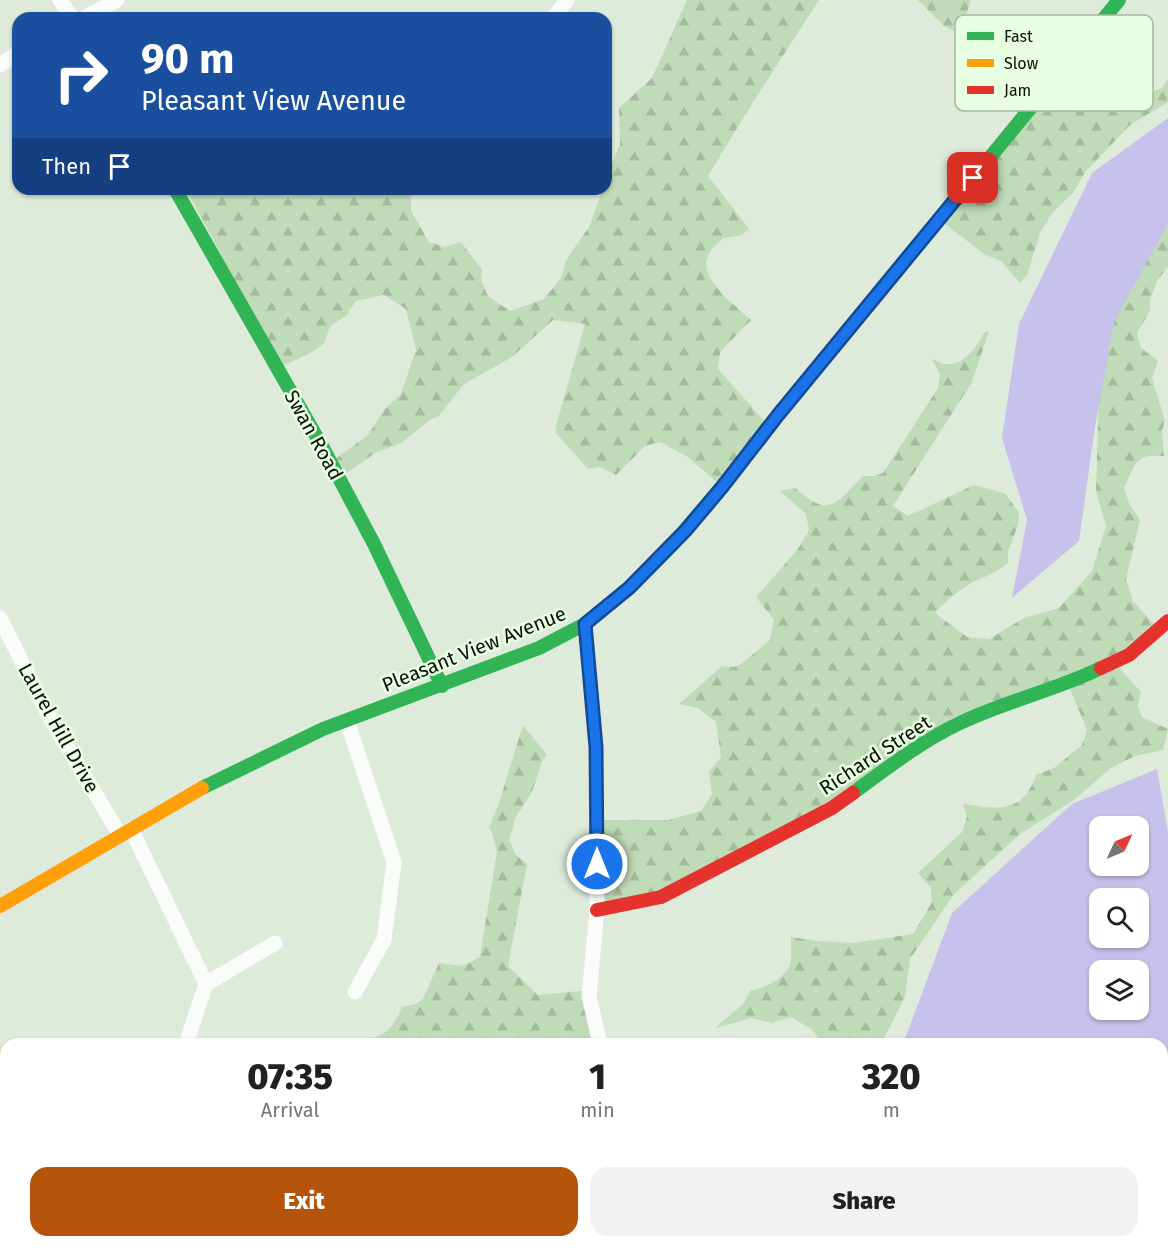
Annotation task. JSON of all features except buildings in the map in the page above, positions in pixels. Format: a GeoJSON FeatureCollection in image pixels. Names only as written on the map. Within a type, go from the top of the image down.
{"type":"FeatureCollection","features":[{"type":"Feature","properties":{"kind":"main road","name":"Pleasant View Avenue"},"geometry":{"type":"LineString","coordinates":[[1107,15],[1119,0]]}},
{"type":"Feature","properties":{"kind":"main road","name":"Pleasant View Avenue"},"geometry":{"type":"LineString","coordinates":[[0,906],[204,787],[323,729],[539,648],[585,624],[629,588],[673,544],[723,486],[785,406],[1028,111]]}},
{"type":"Feature","properties":{"kind":"main road","name":"Swan Road"},"geometry":{"type":"LineString","coordinates":[[178,195],[323,448],[374,544],[442,686]]}},
{"type":"Feature","properties":{"kind":"main road","name":"Richard Street"},"geometry":{"type":"LineString","coordinates":[[597,910],[660,897],[832,808],[907,754],[960,723],[1081,678],[1129,655],[1168,621]]}},
{"type":"Feature","properties":{"kind":"street"},"geometry":{"type":"LineString","coordinates":[[95,12],[117,0]]}},
{"type":"Feature","properties":{"kind":"street"},"geometry":{"type":"LineString","coordinates":[[558,12],[567,0]]}},
{"type":"Feature","properties":{"kind":"street","name":"Laurel Hill Drive"},"geometry":{"type":"LineString","coordinates":[[0,618],[51,720],[126,832],[206,984]]}},
{"type":"Feature","properties":{"kind":"street"},"geometry":{"type":"LineString","coordinates":[[585,624],[596,747],[597,910],[589,996],[599,1038]]}},
{"type":"Feature","properties":{"kind":"street"},"geometry":{"type":"LineString","coordinates":[[347,721],[394,862],[384,940],[355,992]]}},
{"type":"Feature","properties":{"kind":"street"},"geometry":{"type":"LineString","coordinates":[[188,1038],[206,984],[275,943]]}},
{"type":"Feature","properties":{"kind":"green space"},"geometry":{"type":"Polygon","coordinates":[[[687,0],[819,0],[708,176],[749,229],[742,235],[723,238],[708,256],[706,265],[713,283],[751,320],[720,352],[718,369],[769,426],[720,485],[688,457],[660,442],[645,446],[616,475],[600,467],[588,469],[556,433],[585,324],[553,320],[512,357],[464,384],[438,417],[431,419],[401,443],[375,453],[342,476],[335,459],[367,436],[385,409],[401,394],[416,350],[406,309],[384,295],[356,301],[346,316],[330,326],[324,343],[312,352],[281,367],[189,195],[411,195],[411,211],[429,242],[445,247],[461,242],[482,270],[481,280],[488,296],[510,311],[544,299],[561,278],[566,260],[589,227],[601,195],[612,195],[612,165],[620,144],[619,108],[652,78],[687,0]]]}},
{"type":"Feature","properties":{"kind":"green space"},"geometry":{"type":"Polygon","coordinates":[[[918,0],[971,0],[966,15],[955,15],[955,31],[945,27],[918,0]]]}},
{"type":"Feature","properties":{"kind":"green space"},"geometry":{"type":"Polygon","coordinates":[[[1168,79],[1168,102],[1130,125],[1085,172],[1074,192],[1053,212],[1040,233],[1027,275],[1020,283],[1002,262],[984,254],[940,220],[1025,111],[1153,111],[1153,91],[1162,88],[1168,79]]]}},
{"type":"Feature","properties":{"kind":"green space"},"geometry":{"type":"Polygon","coordinates":[[[1168,217],[1168,267],[1158,279],[1150,299],[1150,311],[1137,333],[1141,348],[1158,361],[1152,378],[1165,421],[1162,431],[1164,456],[1147,457],[1137,462],[1124,488],[1129,503],[1140,520],[1126,579],[1133,601],[1158,629],[1115,663],[1141,692],[1138,706],[1142,717],[1168,729],[1163,750],[1135,756],[1111,768],[1074,800],[1020,834],[954,894],[910,959],[905,997],[884,1038],[819,1038],[810,1028],[790,1017],[772,1023],[751,1018],[715,1028],[744,1003],[750,991],[768,985],[785,972],[791,961],[791,937],[854,943],[913,934],[932,902],[931,888],[918,873],[962,832],[967,817],[963,804],[998,808],[1016,803],[1024,797],[1036,775],[1054,768],[1082,745],[1087,730],[1068,684],[991,711],[669,893],[602,907],[600,820],[668,820],[701,811],[712,794],[709,772],[721,757],[716,722],[698,708],[679,704],[722,666],[734,667],[741,664],[770,640],[774,620],[756,597],[798,549],[809,530],[806,514],[780,491],[795,488],[816,503],[832,504],[863,476],[883,473],[938,388],[940,375],[932,359],[943,364],[957,362],[973,350],[983,333],[989,331],[972,382],[893,506],[908,516],[974,485],[1006,494],[1019,513],[1018,525],[1008,552],[1008,563],[961,590],[935,613],[967,637],[989,639],[1024,618],[1059,608],[1092,571],[1106,526],[1096,491],[1099,388],[1121,291],[1168,217]]]}},
{"type":"Feature","properties":{"kind":"green space"},"geometry":{"type":"Polygon","coordinates":[[[523,725],[547,755],[543,759],[532,792],[516,817],[509,840],[516,855],[527,864],[508,966],[538,995],[590,990],[600,1038],[374,1038],[390,1028],[402,1007],[416,1004],[423,999],[439,963],[463,966],[480,957],[497,851],[489,828],[523,725]]]}},
{"type":"Feature","properties":{"kind":"shaded area"},"geometry":{"type":"Polygon","coordinates":[[[1168,118],[1168,223],[1114,322],[1095,427],[1079,541],[1012,598],[1027,520],[1002,438],[1019,324],[1092,173],[1168,118]]]}},
{"type":"Feature","properties":{"kind":"shaded area"},"geometry":{"type":"Polygon","coordinates":[[[1157,769],[1168,832],[1168,1038],[905,1038],[952,913],[1072,804],[1157,769]]]}},
{"type":"Feature","properties":{"kind":"traffic: fast"},"geometry":{"type":"LineString","coordinates":[[1107,15],[1119,0]]}},
{"type":"Feature","properties":{"kind":"traffic: fast"},"geometry":{"type":"LineString","coordinates":[[896,272],[1028,111]]}},
{"type":"Feature","properties":{"kind":"traffic: fast"},"geometry":{"type":"LineString","coordinates":[[178,195],[323,448],[374,544],[442,686]]}},
{"type":"Feature","properties":{"kind":"traffic: fast"},"geometry":{"type":"LineString","coordinates":[[202,788],[323,729],[539,648],[585,624],[629,588],[673,544],[724,484]]}},
{"type":"Feature","properties":{"kind":"traffic: fast"},"geometry":{"type":"LineString","coordinates":[[853,793],[918,746],[946,730],[995,708],[1101,668]]}},
{"type":"Feature","properties":{"kind":"traffic: slow"},"geometry":{"type":"LineString","coordinates":[[0,906],[202,788]]}},
{"type":"Feature","properties":{"kind":"traffic: jam"},"geometry":{"type":"LineString","coordinates":[[724,484],[896,272]]}},
{"type":"Feature","properties":{"kind":"traffic: jam"},"geometry":{"type":"LineString","coordinates":[[1101,668],[1129,655],[1168,621]]}},
{"type":"Feature","properties":{"kind":"traffic: jam"},"geometry":{"type":"LineString","coordinates":[[597,910],[661,897],[832,808],[853,793]]}},
{"type":"Feature","properties":{"kind":"route"},"geometry":{"type":"LineString","coordinates":[[597,864],[596,747],[585,624],[629,588],[686,530],[973,178]]}}]}
